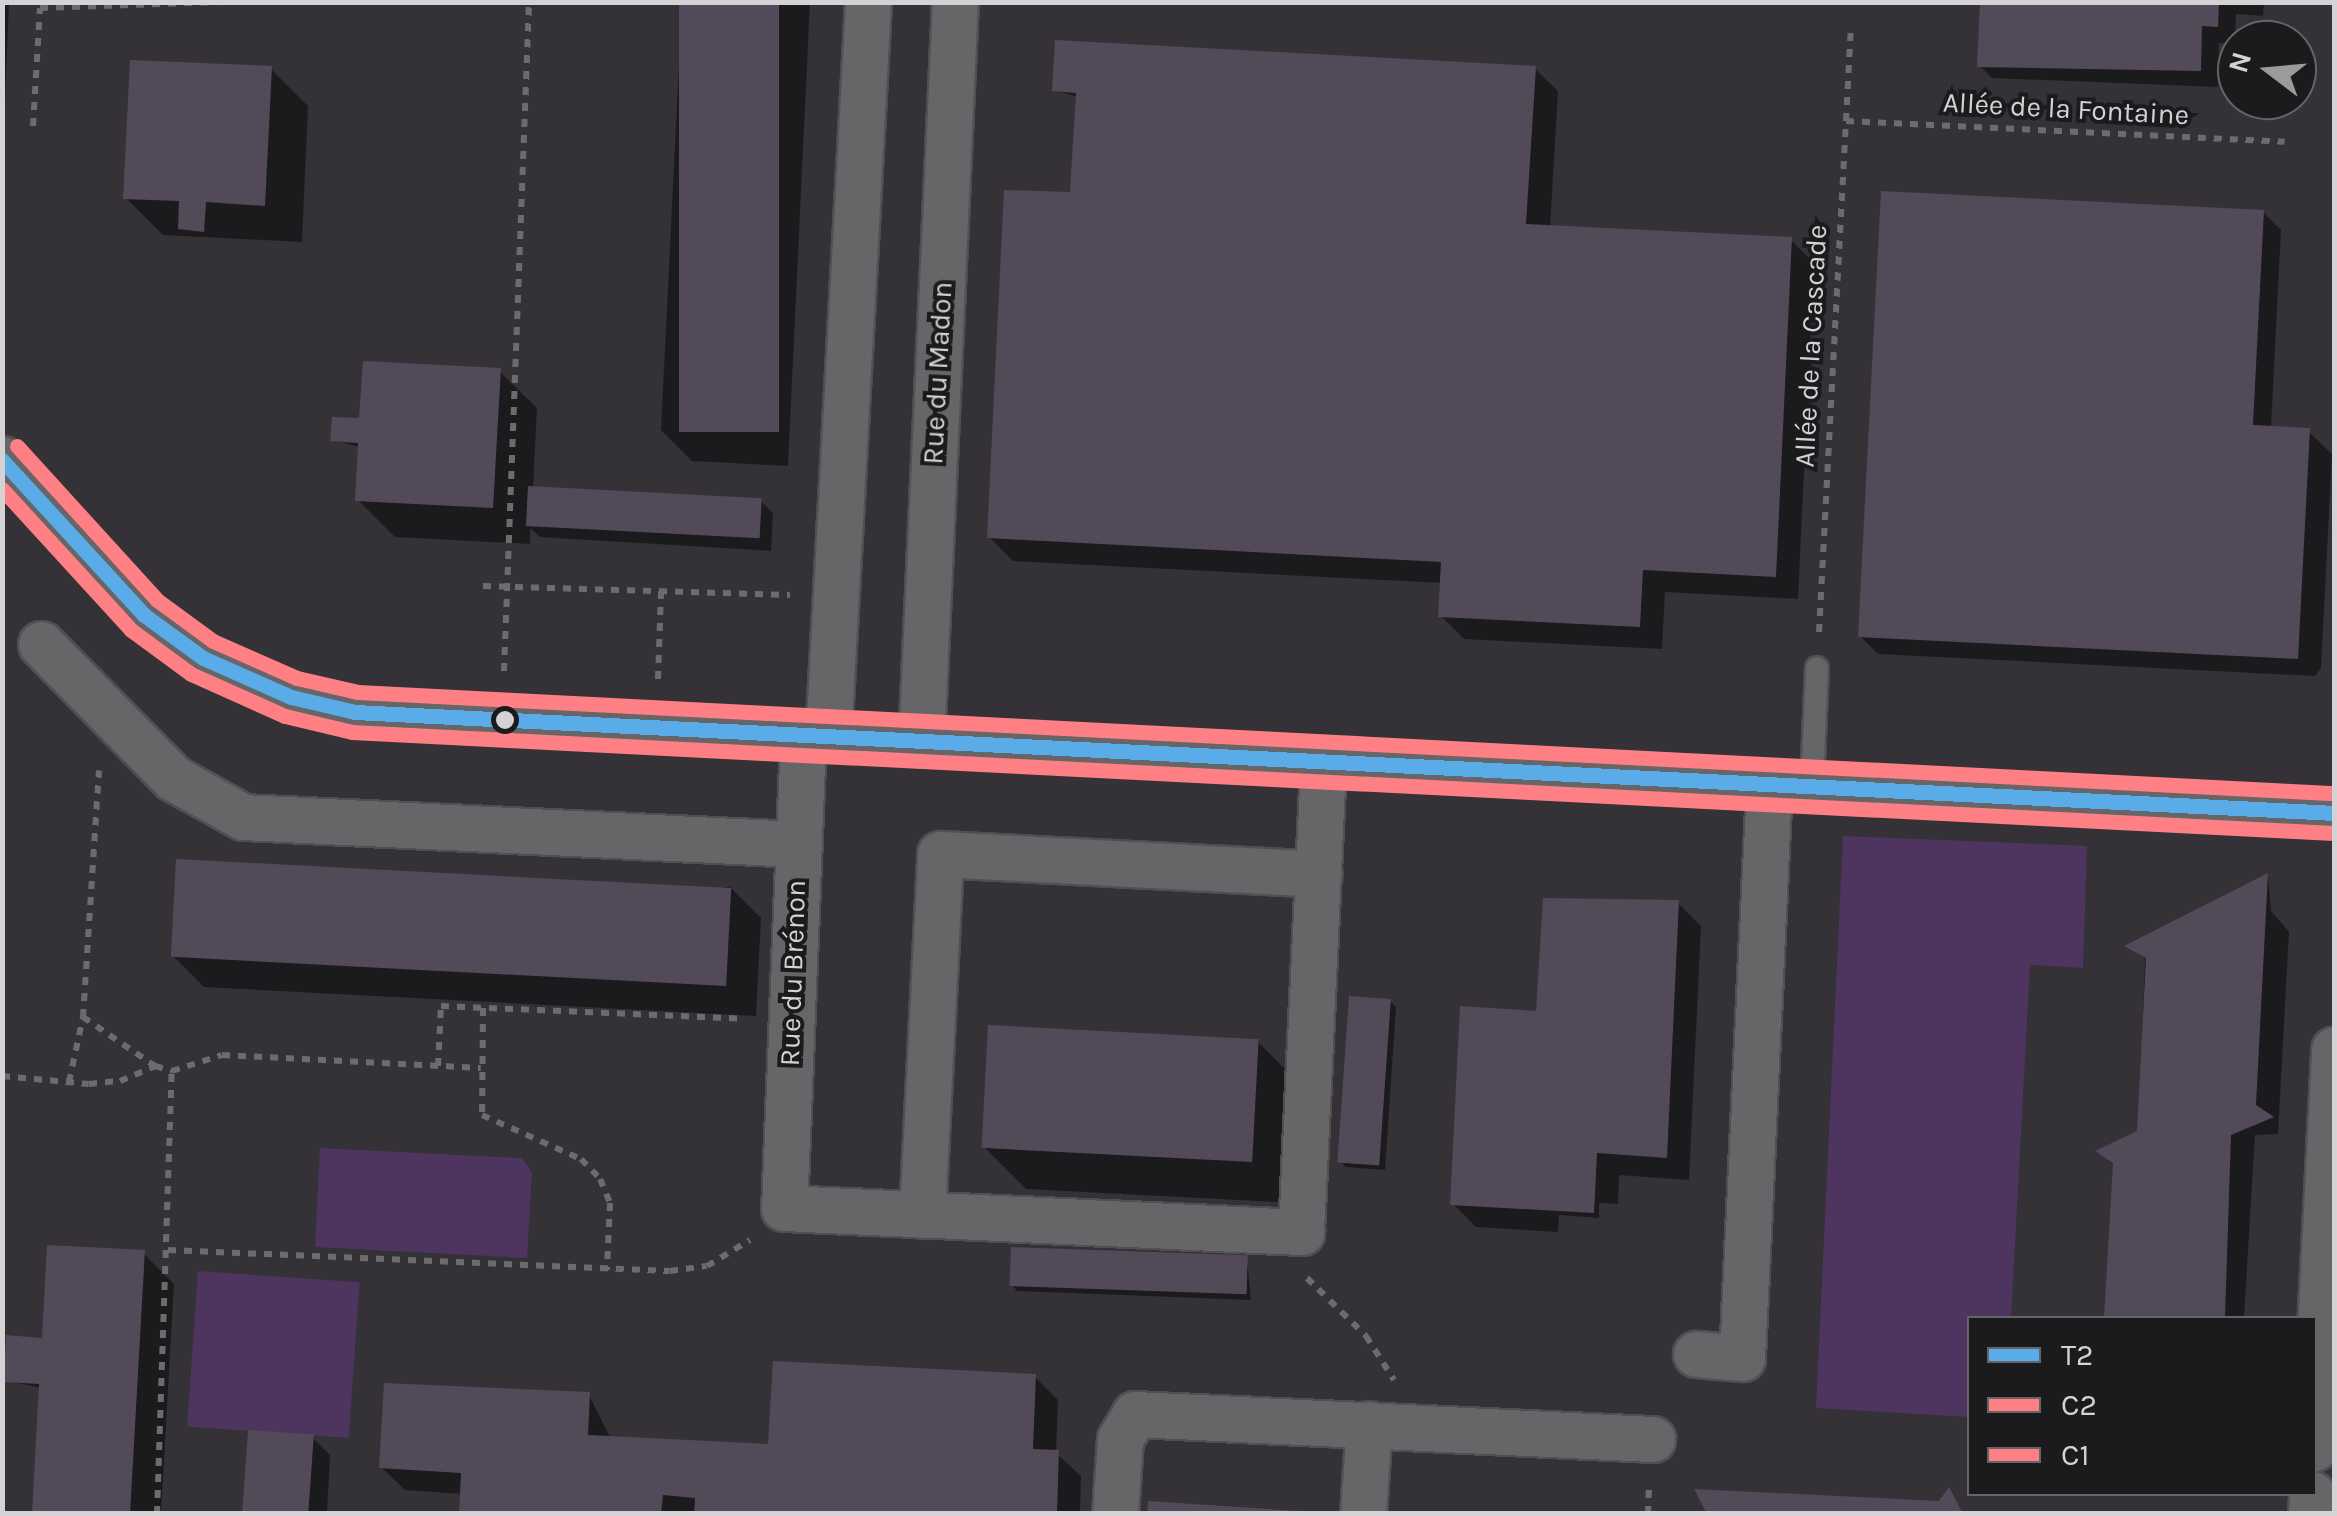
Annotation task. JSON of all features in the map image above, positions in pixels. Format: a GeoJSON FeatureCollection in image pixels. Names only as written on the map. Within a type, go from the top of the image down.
{"type":"FeatureCollection","features":[{"type":"Feature","properties":{"kind":"street"},"geometry":{"type":"LineString","coordinates":[[816,738],[836,596],[868,2]]}},
{"type":"Feature","properties":{"kind":"street","name":"Rue du Madon"},"geometry":{"type":"LineString","coordinates":[[921,744],[955,2]]}},
{"type":"Feature","properties":{"kind":"street"},"geometry":{"type":"LineString","coordinates":[[2,460],[144,615],[204,658],[261,686],[355,712],[921,744],[2334,813]]}},
{"type":"Feature","properties":{"kind":"street"},"geometry":{"type":"LineString","coordinates":[[41,644],[173,778],[244,816],[798,844]]}},
{"type":"Feature","properties":{"kind":"street","name":"Rue du Brénon"},"geometry":{"type":"LineString","coordinates":[[784,1208],[798,844],[816,738]]}},
{"type":"Feature","properties":{"kind":"street"},"geometry":{"type":"LineString","coordinates":[[784,1208],[1301,1232],[1323,763]]}},
{"type":"Feature","properties":{"kind":"street"},"geometry":{"type":"LineString","coordinates":[[1696,1354],[1742,1358],[1790,786]]}},
{"type":"Feature","properties":{"kind":"street"},"geometry":{"type":"LineString","coordinates":[[922,1214],[940,854],[1318,874]]}},
{"type":"Feature","properties":{"kind":"street"},"geometry":{"type":"LineString","coordinates":[[2317,1432],[2326,1386],[2334,1050]]}},
{"type":"Feature","properties":{"kind":"street"},"geometry":{"type":"LineString","coordinates":[[1115,1514],[1120,1438],[1135,1414],[1652,1439]]}},
{"type":"Feature","properties":{"kind":"street"},"geometry":{"type":"LineString","coordinates":[[1363,1514],[1380,1425]]}},
{"type":"Feature","properties":{"kind":"lane"},"geometry":{"type":"LineString","coordinates":[[1790,786],[1817,668]]}},
{"type":"Feature","properties":{"kind":"path"},"geometry":{"type":"LineString","coordinates":[[33,126],[40,8],[220,2]]}},
{"type":"Feature","properties":{"kind":"path"},"geometry":{"type":"LineString","coordinates":[[504,664],[529,2]]}},
{"type":"Feature","properties":{"kind":"path","name":"Allée de la Cascade"},"geometry":{"type":"LineString","coordinates":[[1817,668],[1851,26]]}},
{"type":"Feature","properties":{"kind":"path","name":"Allée de la Fontaine"},"geometry":{"type":"LineString","coordinates":[[1846,121],[2284,142]]}},
{"type":"Feature","properties":{"kind":"path"},"geometry":{"type":"LineString","coordinates":[[483,586],[836,596]]}},
{"type":"Feature","properties":{"kind":"path"},"geometry":{"type":"LineString","coordinates":[[656,730],[661,591]]}},
{"type":"Feature","properties":{"kind":"path"},"geometry":{"type":"LineString","coordinates":[[68,1082],[83,1017],[100,763],[94,698]]}},
{"type":"Feature","properties":{"kind":"path"},"geometry":{"type":"LineString","coordinates":[[438,1066],[441,1006],[792,1020]]}},
{"type":"Feature","properties":{"kind":"path"},"geometry":{"type":"LineString","coordinates":[[483,1008],[482,1115],[581,1159],[600,1179],[610,1203],[607,1270]]}},
{"type":"Feature","properties":{"kind":"path"},"geometry":{"type":"LineString","coordinates":[[83,1017],[155,1066],[172,1071],[222,1055],[481,1068]]}},
{"type":"Feature","properties":{"kind":"path"},"geometry":{"type":"LineString","coordinates":[[2,1076],[68,1082],[120,1081],[155,1066]]}},
{"type":"Feature","properties":{"kind":"path"},"geometry":{"type":"LineString","coordinates":[[157,1514],[172,1071]]}},
{"type":"Feature","properties":{"kind":"path"},"geometry":{"type":"LineString","coordinates":[[168,1250],[607,1270],[707,1266],[738,1252],[784,1208]]}},
{"type":"Feature","properties":{"kind":"path"},"geometry":{"type":"LineString","coordinates":[[1301,1232],[1307,1278],[1395,1373],[1380,1425]]}},
{"type":"Feature","properties":{"kind":"shaded area"},"geometry":{"type":"Polygon","coordinates":[[[1843,836],[2087,846],[2083,968],[2030,965],[2011,1316],[1967,1316],[1967,1417],[1816,1408],[1843,836]]]}},
{"type":"Feature","properties":{"kind":"shaded area"},"geometry":{"type":"Polygon","coordinates":[[[320,1148],[522,1158],[532,1172],[527,1258],[315,1247],[320,1148]]]}},
{"type":"Feature","properties":{"kind":"shaded area"},"geometry":{"type":"Polygon","coordinates":[[[198,1271],[360,1282],[349,1438],[187,1427],[198,1271]]]}},
{"type":"Feature","properties":{"kind":"building"},"geometry":{"type":"Polygon","coordinates":[[[679,2],[779,2],[779,432],[679,432],[679,2]]]}},
{"type":"Feature","properties":{"kind":"building"},"geometry":{"type":"Polygon","coordinates":[[[1980,2],[2219,2],[2217,27],[2202,26],[2201,71],[1977,67],[1980,2]]]}},
{"type":"Feature","properties":{"kind":"building"},"geometry":{"type":"Polygon","coordinates":[[[1055,40],[1536,66],[1526,224],[1792,237],[1776,577],[1643,570],[1640,627],[1438,617],[1441,562],[987,538],[1004,190],[1070,192],[1076,93],[1052,91],[1055,40]]]}},
{"type":"Feature","properties":{"kind":"building"},"geometry":{"type":"Polygon","coordinates":[[[130,60],[272,66],[265,206],[206,202],[204,232],[178,229],[179,201],[123,199],[130,60]]]}},
{"type":"Feature","properties":{"kind":"building"},"geometry":{"type":"Polygon","coordinates":[[[1881,191],[2264,210],[2253,425],[2310,428],[2298,659],[1858,637],[1881,191]]]}},
{"type":"Feature","properties":{"kind":"building"},"geometry":{"type":"Polygon","coordinates":[[[363,361],[501,368],[493,508],[355,501],[358,443],[330,441],[332,417],[359,418],[363,361]]]}},
{"type":"Feature","properties":{"kind":"building"},"geometry":{"type":"Polygon","coordinates":[[[528,486],[762,498],[760,538],[526,526],[528,486]]]}},
{"type":"Feature","properties":{"kind":"building"},"geometry":{"type":"Polygon","coordinates":[[[176,859],[731,888],[726,986],[171,957],[176,859]]]}},
{"type":"Feature","properties":{"kind":"building"},"geometry":{"type":"Polygon","coordinates":[[[2268,873],[2256,1105],[2274,1117],[2231,1135],[2225,1316],[2104,1316],[2113,1163],[2095,1151],[2137,1131],[2146,958],[2124,946],[2268,873]]]}},
{"type":"Feature","properties":{"kind":"building"},"geometry":{"type":"Polygon","coordinates":[[[1543,898],[1679,900],[1667,1158],[1597,1153],[1594,1213],[1450,1205],[1460,1006],[1536,1011],[1543,898]]]}},
{"type":"Feature","properties":{"kind":"building"},"geometry":{"type":"Polygon","coordinates":[[[1349,996],[1391,999],[1379,1166],[1337,1163],[1349,996]]]}},
{"type":"Feature","properties":{"kind":"building"},"geometry":{"type":"Polygon","coordinates":[[[988,1025],[1259,1039],[1252,1162],[982,1148],[988,1025]]]}},
{"type":"Feature","properties":{"kind":"building"},"geometry":{"type":"Polygon","coordinates":[[[47,1245],[145,1250],[130,1514],[32,1514],[39,1384],[3,1382],[6,1335],[42,1338],[47,1245]]]}},
{"type":"Feature","properties":{"kind":"building"},"geometry":{"type":"Polygon","coordinates":[[[1011,1247],[1248,1255],[1246,1294],[1010,1286],[1011,1247]]]}},
{"type":"Feature","properties":{"kind":"building"},"geometry":{"type":"Polygon","coordinates":[[[773,1361],[1036,1374],[1033,1449],[1059,1450],[1057,1514],[694,1514],[695,1498],[663,1495],[661,1514],[459,1514],[461,1473],[379,1468],[384,1383],[590,1392],[588,1435],[768,1444],[773,1361]]]}},
{"type":"Feature","properties":{"kind":"building"},"geometry":{"type":"Polygon","coordinates":[[[248,1430],[314,1435],[308,1514],[242,1514],[248,1430]]]}},
{"type":"Feature","properties":{"kind":"building"},"geometry":{"type":"Polygon","coordinates":[[[1949,1487],[1963,1514],[1707,1514],[1694,1489],[1939,1501],[1949,1487]]]}},
{"type":"Feature","properties":{"kind":"building"},"geometry":{"type":"Polygon","coordinates":[[[1148,1501],[1298,1511],[1298,1514],[1147,1514],[1148,1501]]]}},
{"type":"Feature","properties":{"kind":"transit line","name":"C1"},"geometry":{"type":"LineString","coordinates":[[17,446],[157,600],[213,641],[297,678],[358,692],[2334,793]]}},
{"type":"Feature","properties":{"kind":"transit line","name":"T2"},"geometry":{"type":"LineString","coordinates":[[2,460],[144,615],[203,658],[291,697],[355,712],[2334,813]]}},
{"type":"Feature","properties":{"kind":"transit line","name":"C2"},"geometry":{"type":"LineString","coordinates":[[2,489],[131,630],[191,674],[285,716],[352,732],[2333,833]]}}]}
